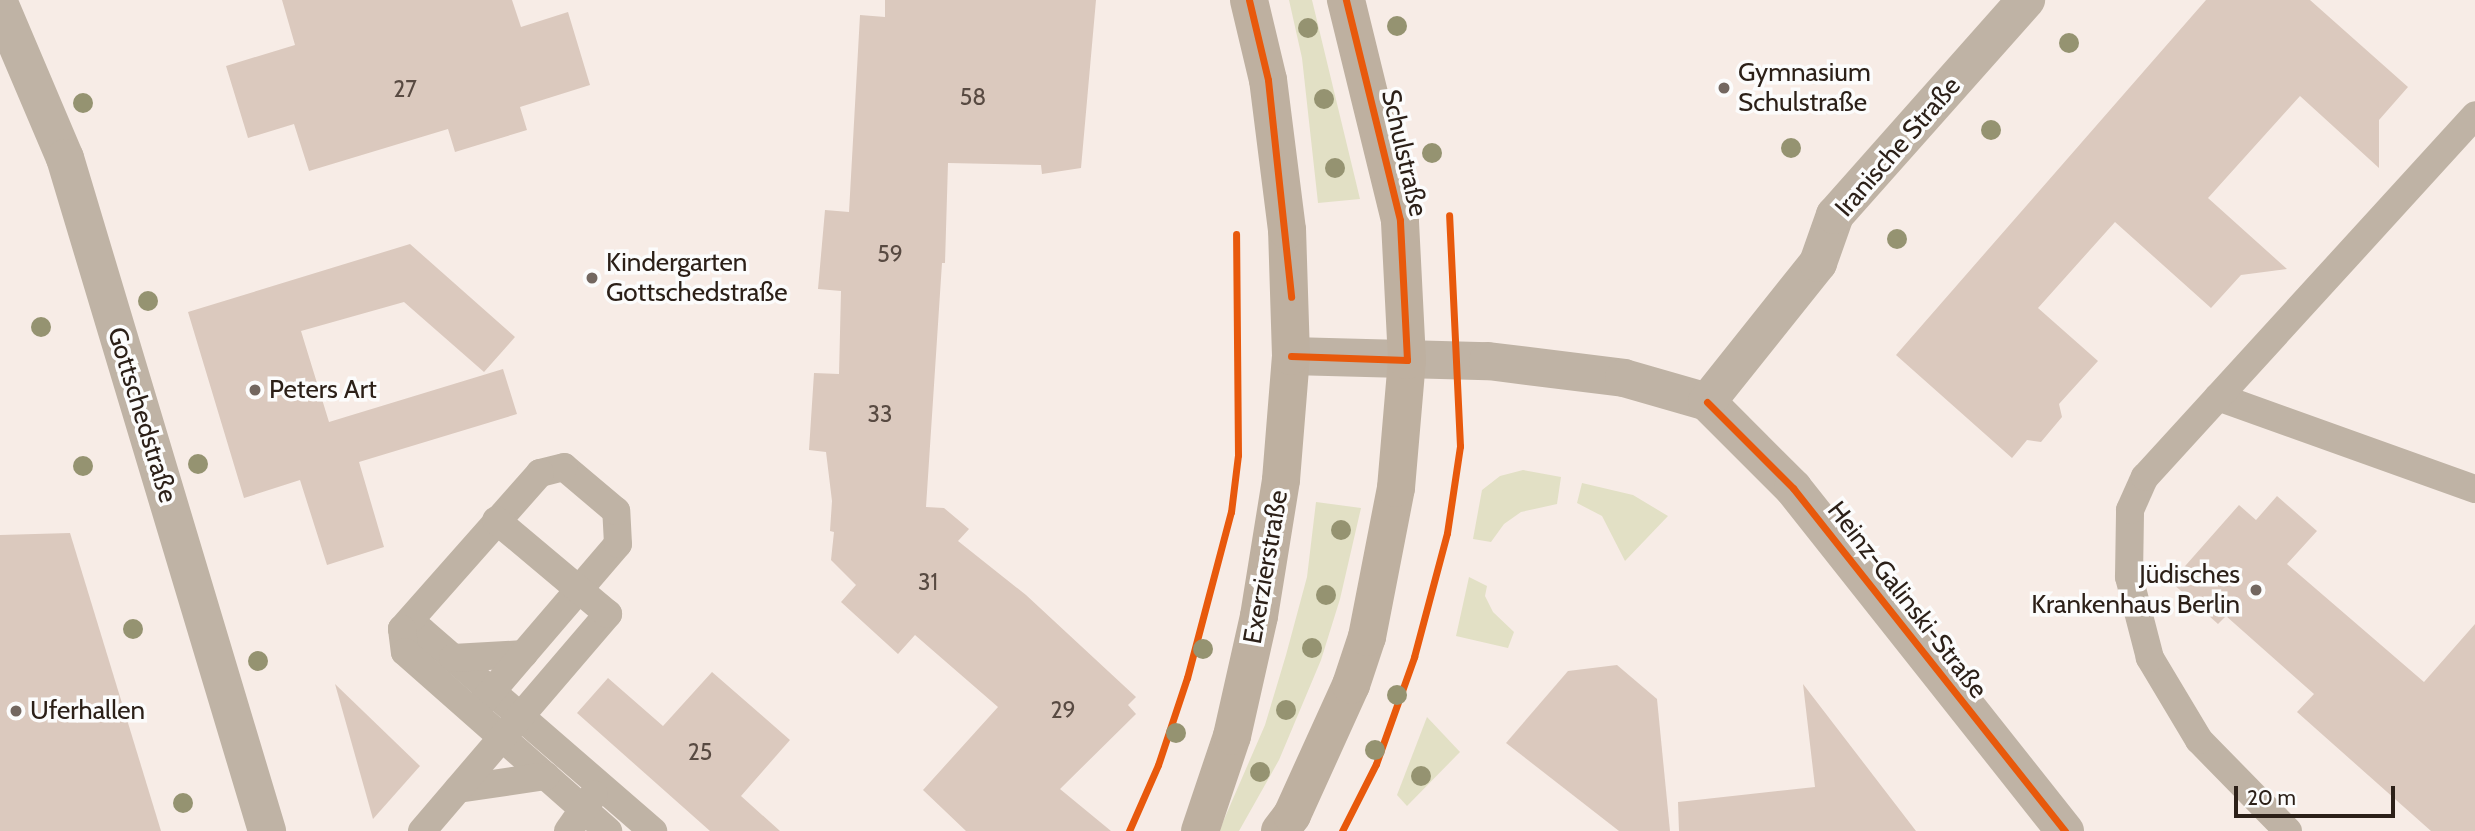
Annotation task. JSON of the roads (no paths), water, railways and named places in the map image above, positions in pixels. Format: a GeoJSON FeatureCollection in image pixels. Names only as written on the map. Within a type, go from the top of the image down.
{"type":"FeatureCollection","features":[{"type":"Feature","properties":{"kind":"main road","name":"Exerzierstraße"},"geometry":{"type":"LineString","coordinates":[[1200,831],[1232,736],[1259,616],[1281,480],[1291,356],[1287,230],[1268,80],[1249,0]]}},
{"type":"Feature","properties":{"kind":"main road","name":"Schulstraße"},"geometry":{"type":"LineString","coordinates":[[1346,0],[1400,220],[1407,360]]}},
{"type":"Feature","properties":{"kind":"main road"},"geometry":{"type":"LineString","coordinates":[[1280,831],[1292,815],[1335,720],[1367,637],[1396,488],[1407,360]]}},
{"type":"Feature","properties":{"kind":"street","name":"Iranische Straße"},"geometry":{"type":"LineString","coordinates":[[1707,402],[1818,263],[1835,215],[2026,0]]}},
{"type":"Feature","properties":{"kind":"street","name":"Gottschedstraße"},"geometry":{"type":"LineString","coordinates":[[0,5],[65,158],[267,831]]}},
{"type":"Feature","properties":{"kind":"street","name":"Heinz-Galinski-Straße"},"geometry":{"type":"LineString","coordinates":[[1291,356],[1488,361],[1624,378],[1707,402],[1793,488],[2065,831]]}},
{"type":"Feature","properties":{"kind":"lane"},"geometry":{"type":"LineString","coordinates":[[2288,831],[2199,740],[2150,658],[2129,577],[2130,510],[2145,477],[2475,115]]}},
{"type":"Feature","properties":{"kind":"lane"},"geometry":{"type":"LineString","coordinates":[[2218,397],[2475,489]]}},
{"type":"Feature","properties":{"kind":"lane"},"geometry":{"type":"LineString","coordinates":[[483,702],[618,544],[616,511],[564,467],[540,473],[402,629],[405,652],[483,702],[512,727],[601,786],[653,831]]}},
{"type":"Feature","properties":{"kind":"lane"},"geometry":{"type":"LineString","coordinates":[[422,831],[608,614],[496,520]]}},
{"type":"Feature","properties":{"kind":"lane"},"geometry":{"type":"LineString","coordinates":[[402,629],[422,631],[453,659],[483,702]]}},
{"type":"Feature","properties":{"kind":"lane"},"geometry":{"type":"LineString","coordinates":[[453,659],[524,653]]}},
{"type":"Feature","properties":{"kind":"lane"},"geometry":{"type":"LineString","coordinates":[[512,727],[575,820],[608,831]]}},
{"type":"Feature","properties":{"kind":"lane"},"geometry":{"type":"LineString","coordinates":[[458,789],[546,776]]}},
{"type":"Feature","properties":{"kind":"lane"},"geometry":{"type":"LineString","coordinates":[[575,820],[601,786]]}},
{"type":"Feature","properties":{"kind":"place","name":"Gymnasium Schulstraße"},"geometry":{"type":"Point","coordinates":[1724,88]}},
{"type":"Feature","properties":{"kind":"place","name":"Kindergarten Gottschedstraße"},"geometry":{"type":"Point","coordinates":[592,278]}},
{"type":"Feature","properties":{"kind":"place","name":"Peters Art"},"geometry":{"type":"Point","coordinates":[255,390]}},
{"type":"Feature","properties":{"kind":"place","name":"Jüdisches Krankenhaus Berlin"},"geometry":{"type":"Point","coordinates":[2256,590]}},
{"type":"Feature","properties":{"kind":"place","name":"Uferhallen"},"geometry":{"type":"Point","coordinates":[16,711]}}]}
